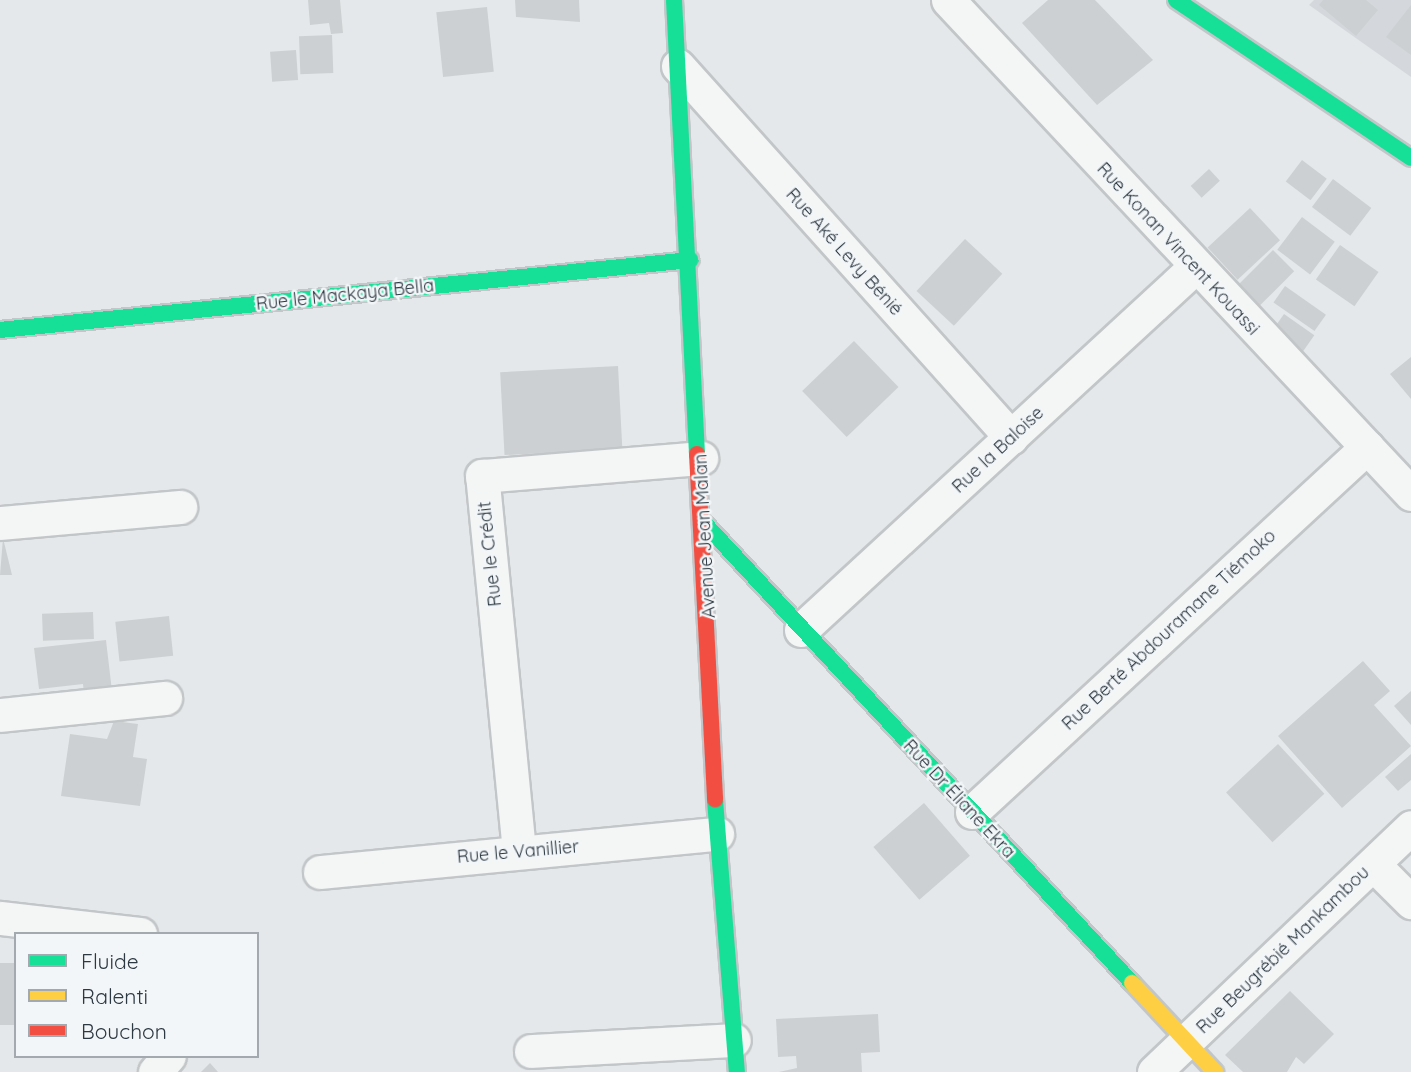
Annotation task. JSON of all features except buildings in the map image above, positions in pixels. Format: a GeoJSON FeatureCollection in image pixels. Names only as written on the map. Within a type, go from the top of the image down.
{"type":"FeatureCollection","features":[{"type":"Feature","properties":{"kind":"street","name":"Avenue Jean Malan"},"geometry":{"type":"LineString","coordinates":[[674,0],[705,524],[717,834],[735,1056]]}},
{"type":"Feature","properties":{"kind":"street","name":"Rue Konan Vincent Kouassi"},"geometry":{"type":"LineString","coordinates":[[948,0],[1194,268],[1411,494]]}},
{"type":"Feature","properties":{"kind":"street"},"geometry":{"type":"LineString","coordinates":[[1176,0],[1411,158]]}},
{"type":"Feature","properties":{"kind":"street","name":"Rue Aké Levy Bénié"},"geometry":{"type":"LineString","coordinates":[[678,66],[1011,437]]}},
{"type":"Feature","properties":{"kind":"street","name":"Rue le Mackaya Bella"},"geometry":{"type":"LineString","coordinates":[[0,330],[690,260]]}},
{"type":"Feature","properties":{"kind":"street","name":"Rue la Baloise"},"geometry":{"type":"LineString","coordinates":[[801,630],[1194,268]]}},
{"type":"Feature","properties":{"kind":"street","name":"Rue Berté Abdouramane Tiémoko"},"geometry":{"type":"LineString","coordinates":[[972,812],[1367,447]]}},
{"type":"Feature","properties":{"kind":"street","name":"Rue le Crédit"},"geometry":{"type":"LineString","coordinates":[[519,851],[482,476],[701,458]]}},
{"type":"Feature","properties":{"kind":"street"},"geometry":{"type":"LineString","coordinates":[[0,523],[180,507]]}},
{"type":"Feature","properties":{"kind":"street","name":"Rue Dr Éliane Ekra"},"geometry":{"type":"LineString","coordinates":[[705,524],[1215,1072]]}},
{"type":"Feature","properties":{"kind":"street"},"geometry":{"type":"LineString","coordinates":[[0,715],[164,698]]}},
{"type":"Feature","properties":{"kind":"street","name":"Rue Beugrébié Mankambou"},"geometry":{"type":"LineString","coordinates":[[1154,1072],[1411,827]]}},
{"type":"Feature","properties":{"kind":"street","name":"Rue le Vanillier"},"geometry":{"type":"LineString","coordinates":[[320,872],[717,834]]}},
{"type":"Feature","properties":{"kind":"street"},"geometry":{"type":"LineString","coordinates":[[1373,864],[1411,902]]}},
{"type":"Feature","properties":{"kind":"street"},"geometry":{"type":"LineString","coordinates":[[0,918],[122,932]]}},
{"type":"Feature","properties":{"kind":"street"},"geometry":{"type":"LineString","coordinates":[[531,1051],[735,1056]]}},
{"type":"Feature","properties":{"kind":"street"},"geometry":{"type":"LineString","coordinates":[[155,1072],[167,1058]]}},
{"type":"Feature","properties":{"kind":"shaded area"},"geometry":{"type":"Polygon","coordinates":[[[1314,0],[1411,0],[1411,77],[1309,5],[1314,0]]]}},
{"type":"Feature","properties":{"kind":"traffic: fast"},"geometry":{"type":"LineString","coordinates":[[674,0],[697,454]]}},
{"type":"Feature","properties":{"kind":"traffic: fast"},"geometry":{"type":"LineString","coordinates":[[1176,0],[1411,158]]}},
{"type":"Feature","properties":{"kind":"traffic: fast"},"geometry":{"type":"LineString","coordinates":[[0,330],[690,260]]}},
{"type":"Feature","properties":{"kind":"traffic: fast"},"geometry":{"type":"LineString","coordinates":[[705,524],[1132,983]]}},
{"type":"Feature","properties":{"kind":"traffic: fast"},"geometry":{"type":"LineString","coordinates":[[715,800],[737,1072]]}},
{"type":"Feature","properties":{"kind":"traffic: slow"},"geometry":{"type":"LineString","coordinates":[[1132,983],[1215,1072]]}},
{"type":"Feature","properties":{"kind":"traffic: jam"},"geometry":{"type":"LineString","coordinates":[[697,454],[715,800]]}}]}
